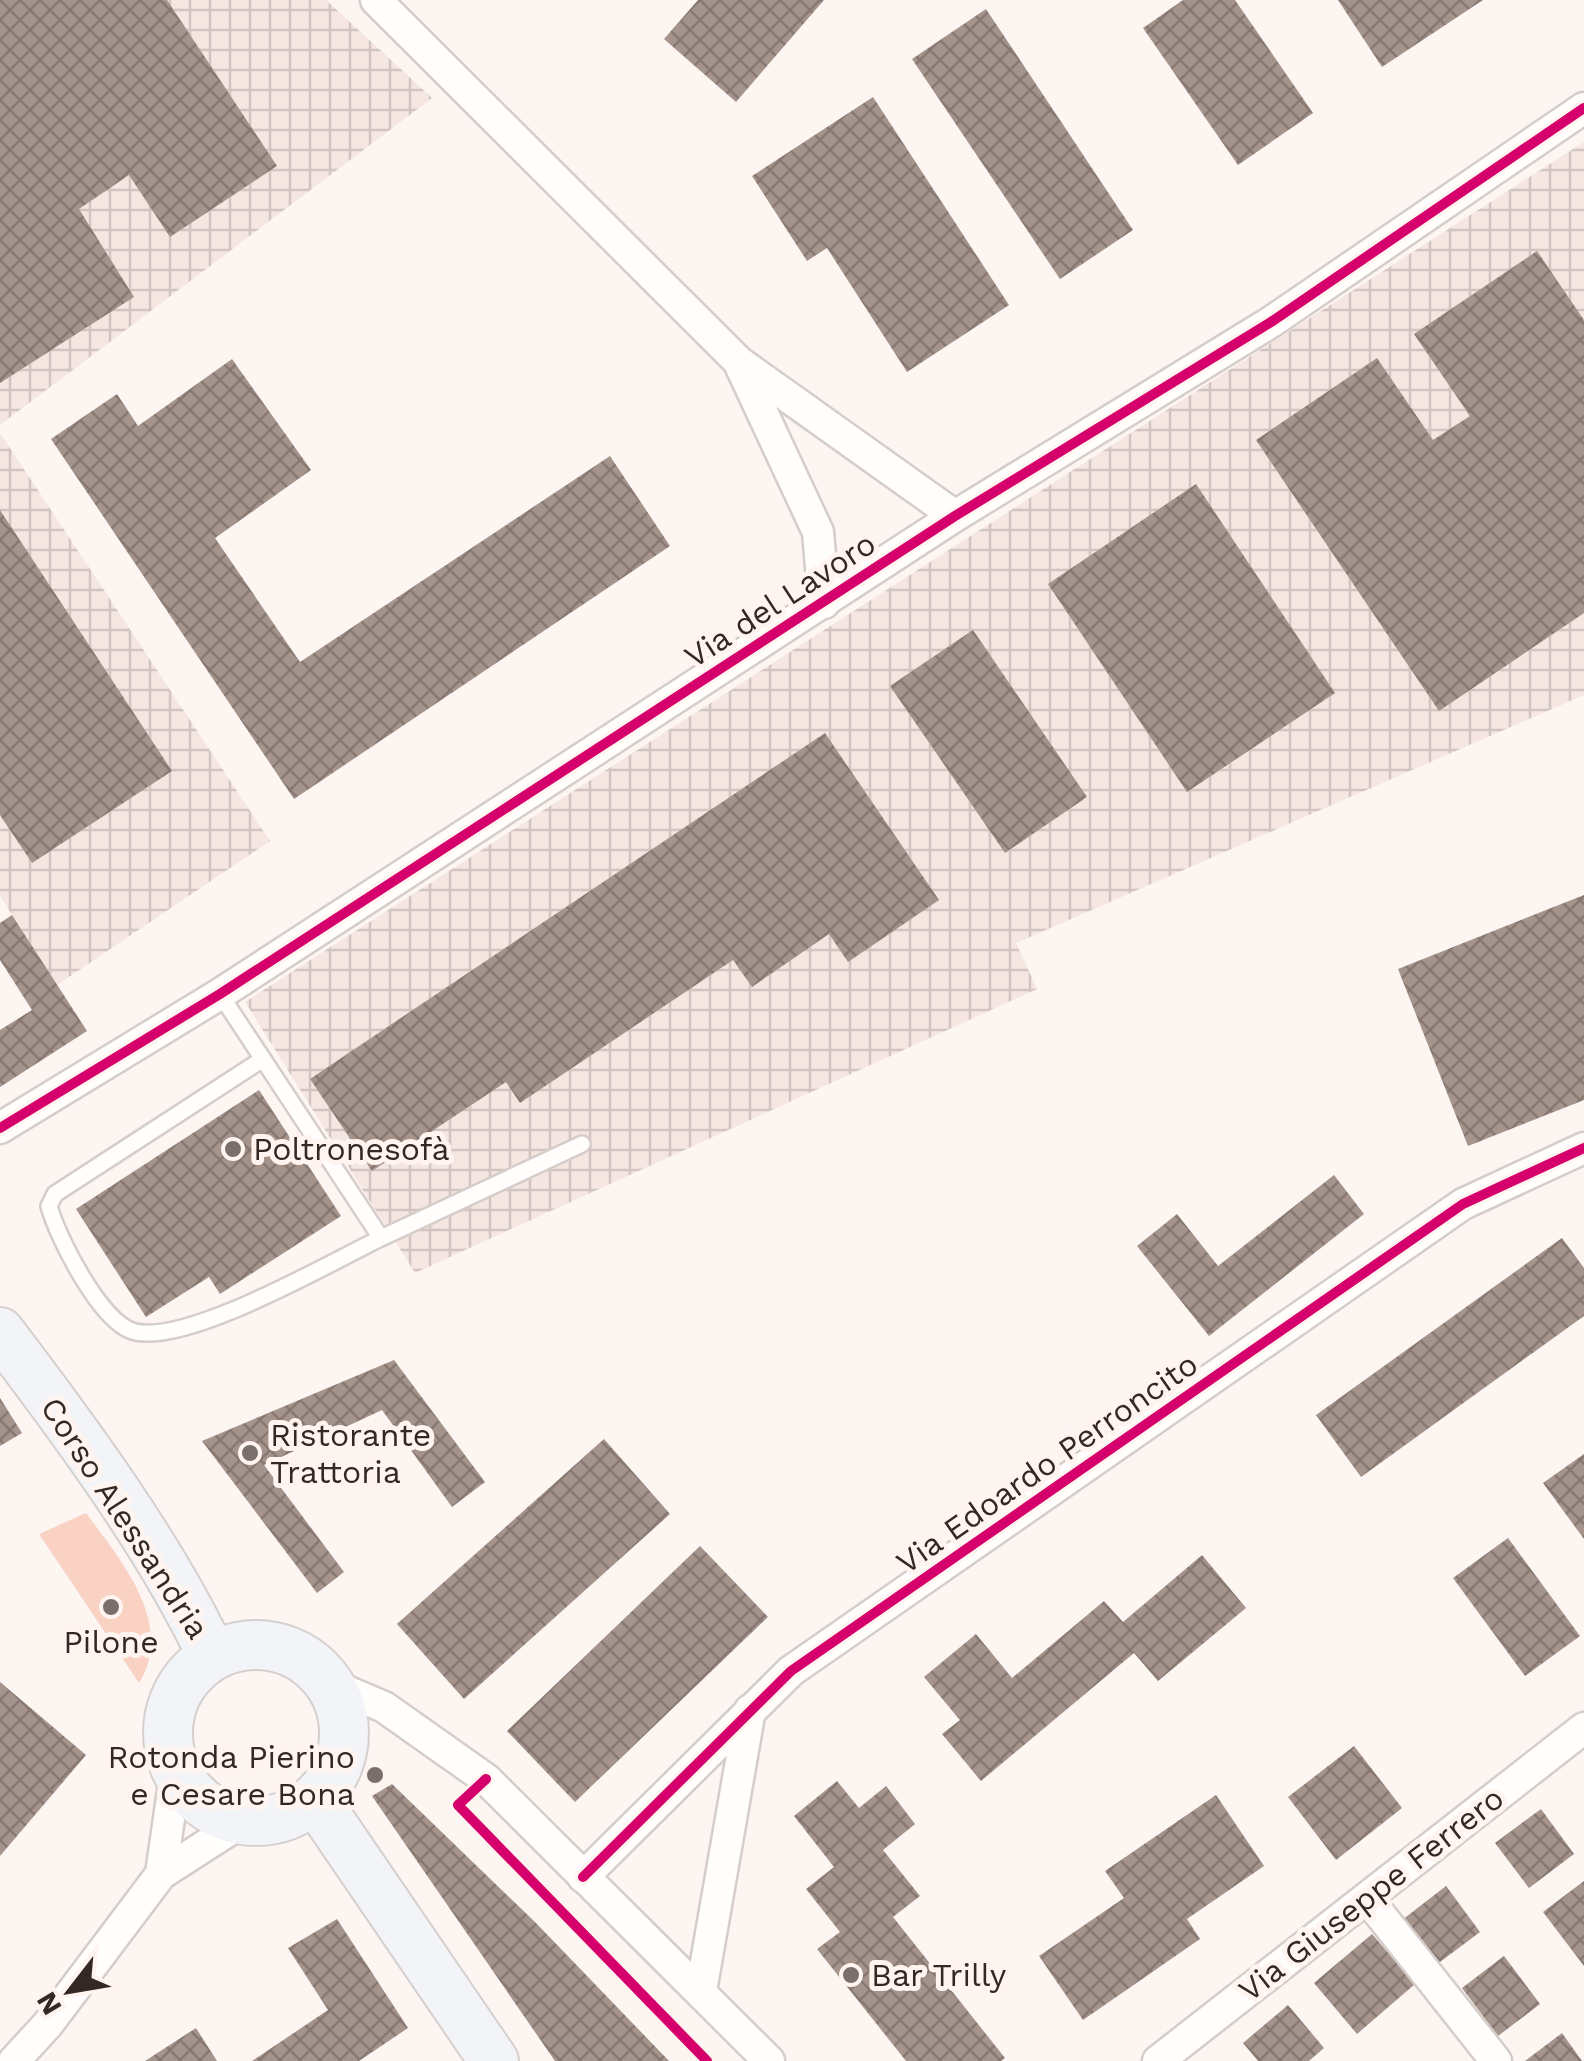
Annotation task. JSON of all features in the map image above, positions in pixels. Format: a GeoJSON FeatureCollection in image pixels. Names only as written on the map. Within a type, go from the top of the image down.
{"type":"FeatureCollection","features":[{"type":"Feature","properties":{"kind":"main road","name":"Corso Alessandria"},"geometry":{"type":"LineString","coordinates":[[0,1332],[97,1468],[196,1620],[212,1656]]}},
{"type":"Feature","properties":{"kind":"main road"},"geometry":{"type":"LineString","coordinates":[[238,1646],[290,1650],[312,1664],[330,1684],[345,1732],[341,1757],[315,1799],[270,1820],[245,1820],[217,1812],[193,1794],[176,1770],[169,1745],[173,1706],[192,1672],[212,1656],[238,1646]]}},
{"type":"Feature","properties":{"kind":"main road"},"geometry":{"type":"LineString","coordinates":[[315,1799],[494,2061]]}},
{"type":"Feature","properties":{"kind":"street","name":"Via del Lavoro"},"geometry":{"type":"LineString","coordinates":[[376,0],[739,362],[955,516]]}},
{"type":"Feature","properties":{"kind":"street","name":"Via del Lavoro"},"geometry":{"type":"LineString","coordinates":[[0,1128],[220,994],[955,516],[1270,322],[1584,108]]}},
{"type":"Feature","properties":{"kind":"street","name":"Via del Lavoro"},"geometry":{"type":"LineString","coordinates":[[739,362],[818,532],[824,603]]}},
{"type":"Feature","properties":{"kind":"street","name":"Via Edoardo Perroncito"},"geometry":{"type":"LineString","coordinates":[[583,1876],[792,1670],[1463,1204],[1584,1148]]}},
{"type":"Feature","properties":{"kind":"street"},"geometry":{"type":"LineString","coordinates":[[330,1684],[384,1707],[486,1778],[769,2061]]}},
{"type":"Feature","properties":{"kind":"street"},"geometry":{"type":"LineString","coordinates":[[701,1991],[750,1710]]}},
{"type":"Feature","properties":{"kind":"street","name":"Via Giuseppe Ferrero"},"geometry":{"type":"LineString","coordinates":[[1158,2061],[1584,1728]]}},
{"type":"Feature","properties":{"kind":"street"},"geometry":{"type":"LineString","coordinates":[[161,1874],[176,1770]]}},
{"type":"Feature","properties":{"kind":"street"},"geometry":{"type":"LineString","coordinates":[[14,2061],[48,2024],[161,1874],[245,1820]]}},
{"type":"Feature","properties":{"kind":"street"},"geometry":{"type":"LineString","coordinates":[[1367,1898],[1496,2061]]}},
{"type":"Feature","properties":{"kind":"lane"},"geometry":{"type":"LineString","coordinates":[[220,994],[382,1238]]}},
{"type":"Feature","properties":{"kind":"lane"},"geometry":{"type":"LineString","coordinates":[[264,1059],[55,1194],[49,1206],[54,1224],[110,1320],[135,1332],[202,1324],[582,1144]]}},
{"type":"Feature","properties":{"kind":"shaded area"},"geometry":{"type":"Polygon","coordinates":[[[0,0],[326,0],[432,98],[0,425],[0,0]]]}},
{"type":"Feature","properties":{"kind":"shaded area"},"geometry":{"type":"Polygon","coordinates":[[[1584,142],[1584,695],[1016,943],[1037,989],[415,1273],[245,1002],[1584,142]]]}},
{"type":"Feature","properties":{"kind":"shaded area"},"geometry":{"type":"Polygon","coordinates":[[[0,433],[270,841],[57,985],[0,896],[0,433]]]}},
{"type":"Feature","properties":{"kind":"shaded area"},"geometry":{"type":"Polygon","coordinates":[[[86,1513],[127,1571],[147,1615],[149,1661],[139,1683],[39,1534],[86,1513]]]}},
{"type":"Feature","properties":{"kind":"building"},"geometry":{"type":"Polygon","coordinates":[[[0,0],[167,0],[277,166],[170,237],[129,175],[79,209],[134,297],[0,383],[0,0]]]}},
{"type":"Feature","properties":{"kind":"building"},"geometry":{"type":"Polygon","coordinates":[[[698,0],[824,0],[736,102],[664,39],[698,0]]]}},
{"type":"Feature","properties":{"kind":"building"},"geometry":{"type":"Polygon","coordinates":[[[1183,0],[1235,0],[1313,113],[1238,165],[1143,28],[1183,0]]]}},
{"type":"Feature","properties":{"kind":"building"},"geometry":{"type":"Polygon","coordinates":[[[1338,0],[1483,0],[1382,67],[1338,0]]]}},
{"type":"Feature","properties":{"kind":"building"},"geometry":{"type":"Polygon","coordinates":[[[986,9],[1133,230],[1060,279],[912,59],[986,9]]]}},
{"type":"Feature","properties":{"kind":"building"},"geometry":{"type":"Polygon","coordinates":[[[873,97],[1009,305],[907,372],[827,248],[807,261],[752,176],[873,97]]]}},
{"type":"Feature","properties":{"kind":"building"},"geometry":{"type":"Polygon","coordinates":[[[1537,251],[1584,320],[1584,613],[1439,711],[1256,440],[1377,358],[1433,440],[1470,416],[1414,334],[1537,251]]]}},
{"type":"Feature","properties":{"kind":"building"},"geometry":{"type":"Polygon","coordinates":[[[232,359],[311,470],[215,538],[300,662],[610,456],[670,546],[294,799],[51,439],[117,394],[138,426],[232,359]]]}},
{"type":"Feature","properties":{"kind":"building"},"geometry":{"type":"Polygon","coordinates":[[[1196,484],[1335,693],[1187,792],[1048,584],[1196,484]]]}},
{"type":"Feature","properties":{"kind":"building"},"geometry":{"type":"Polygon","coordinates":[[[0,510],[172,771],[32,863],[0,815],[0,510]]]}},
{"type":"Feature","properties":{"kind":"building"},"geometry":{"type":"Polygon","coordinates":[[[973,630],[1087,797],[1005,853],[890,686],[973,630]]]}},
{"type":"Feature","properties":{"kind":"building"},"geometry":{"type":"Polygon","coordinates":[[[825,733],[939,900],[848,962],[829,934],[752,987],[733,960],[520,1103],[506,1082],[372,1171],[310,1079],[825,733]]]}},
{"type":"Feature","properties":{"kind":"building"},"geometry":{"type":"Polygon","coordinates":[[[1584,895],[1584,1100],[1468,1146],[1398,969],[1584,895]]]}},
{"type":"Feature","properties":{"kind":"building"},"geometry":{"type":"Polygon","coordinates":[[[12,915],[87,1031],[0,1087],[0,1030],[32,1010],[0,960],[0,923],[12,915]]]}},
{"type":"Feature","properties":{"kind":"building","name":"Poltronesofà"},"geometry":{"type":"Polygon","coordinates":[[[259,1090],[341,1216],[220,1294],[209,1277],[146,1317],[76,1209],[259,1090]]]}},
{"type":"Feature","properties":{"kind":"building"},"geometry":{"type":"Polygon","coordinates":[[[1334,1175],[1364,1214],[1209,1336],[1137,1246],[1177,1214],[1218,1266],[1334,1175]]]}},
{"type":"Feature","properties":{"kind":"building"},"geometry":{"type":"Polygon","coordinates":[[[1562,1238],[1584,1268],[1584,1316],[1361,1477],[1316,1415],[1562,1238]]]}},
{"type":"Feature","properties":{"kind":"building"},"geometry":{"type":"Polygon","coordinates":[[[394,1360],[485,1482],[452,1507],[382,1410],[264,1465],[344,1572],[317,1593],[202,1441],[394,1360]]]}},
{"type":"Feature","properties":{"kind":"building"},"geometry":{"type":"Polygon","coordinates":[[[0,1398],[22,1433],[0,1446],[0,1398]]]}},
{"type":"Feature","properties":{"kind":"building"},"geometry":{"type":"Polygon","coordinates":[[[604,1439],[670,1514],[464,1699],[397,1624],[604,1439]]]}},
{"type":"Feature","properties":{"kind":"building"},"geometry":{"type":"Polygon","coordinates":[[[1584,1454],[1584,1539],[1543,1483],[1584,1454]]]}},
{"type":"Feature","properties":{"kind":"building"},"geometry":{"type":"Polygon","coordinates":[[[1508,1538],[1580,1636],[1525,1676],[1453,1578],[1508,1538]]]}},
{"type":"Feature","properties":{"kind":"building"},"geometry":{"type":"Polygon","coordinates":[[[700,1546],[768,1617],[575,1802],[507,1731],[700,1546]]]}},
{"type":"Feature","properties":{"kind":"building"},"geometry":{"type":"Polygon","coordinates":[[[1202,1555],[1246,1608],[1158,1681],[1134,1653],[981,1781],[942,1734],[960,1720],[924,1677],[976,1634],[1012,1678],[1104,1601],[1123,1622],[1202,1555]]]}},
{"type":"Feature","properties":{"kind":"building"},"geometry":{"type":"Polygon","coordinates":[[[0,1682],[86,1755],[0,1856],[0,1682]]]}},
{"type":"Feature","properties":{"kind":"building"},"geometry":{"type":"Polygon","coordinates":[[[1354,1746],[1402,1808],[1336,1860],[1288,1797],[1354,1746]]]}},
{"type":"Feature","properties":{"kind":"building"},"geometry":{"type":"Polygon","coordinates":[[[837,1781],[859,1808],[886,1786],[915,1824],[883,1850],[920,1896],[893,1917],[1005,2058],[1001,2061],[906,2061],[817,1949],[840,1932],[806,1889],[834,1867],[794,1816],[837,1781]]]}},
{"type":"Feature","properties":{"kind":"building"},"geometry":{"type":"Polygon","coordinates":[[[392,1784],[536,1923],[669,2061],[555,2061],[372,1796],[392,1784]]]}},
{"type":"Feature","properties":{"kind":"building"},"geometry":{"type":"Polygon","coordinates":[[[1216,1795],[1264,1866],[1187,1919],[1200,1939],[1083,2020],[1039,1956],[1124,1898],[1105,1871],[1216,1795]]]}},
{"type":"Feature","properties":{"kind":"building"},"geometry":{"type":"Polygon","coordinates":[[[1541,1809],[1574,1854],[1529,1888],[1495,1843],[1541,1809]]]}},
{"type":"Feature","properties":{"kind":"building"},"geometry":{"type":"Polygon","coordinates":[[[1584,1881],[1584,1966],[1543,1912],[1584,1881]]]}},
{"type":"Feature","properties":{"kind":"building"},"geometry":{"type":"Polygon","coordinates":[[[1446,1886],[1480,1932],[1436,1965],[1402,1920],[1446,1886]]]}},
{"type":"Feature","properties":{"kind":"building"},"geometry":{"type":"Polygon","coordinates":[[[337,1919],[408,2028],[359,2061],[252,2061],[328,2010],[288,1948],[337,1919]]]}},
{"type":"Feature","properties":{"kind":"building"},"geometry":{"type":"Polygon","coordinates":[[[1372,1934],[1415,1984],[1357,2034],[1314,1983],[1372,1934]]]}},
{"type":"Feature","properties":{"kind":"building"},"geometry":{"type":"Polygon","coordinates":[[[1504,1956],[1540,2004],[1498,2036],[1462,1988],[1504,1956]]]}},
{"type":"Feature","properties":{"kind":"building"},"geometry":{"type":"Polygon","coordinates":[[[1288,2005],[1324,2048],[1309,2061],[1258,2061],[1243,2043],[1288,2005]]]}},
{"type":"Feature","properties":{"kind":"building"},"geometry":{"type":"Polygon","coordinates":[[[196,2028],[217,2061],[145,2061],[196,2028]]]}},
{"type":"Feature","properties":{"kind":"building"},"geometry":{"type":"Polygon","coordinates":[[[1562,2033],[1582,2061],[1525,2061],[1562,2033]]]}},
{"type":"Feature","properties":{"kind":"cycle path"},"geometry":{"type":"LineString","coordinates":[[0,1128],[220,994],[955,516],[1271,322],[1584,108]]}},
{"type":"Feature","properties":{"kind":"cycle path"},"geometry":{"type":"LineString","coordinates":[[583,1877],[791,1671],[1463,1204],[1584,1148]]}},
{"type":"Feature","properties":{"kind":"cycle path"},"geometry":{"type":"LineString","coordinates":[[486,1779],[458,1805],[707,2061]]}},
{"type":"Feature","properties":{"kind":"place","name":"Poltronesofà"},"geometry":{"type":"Point","coordinates":[233,1149]}},
{"type":"Feature","properties":{"kind":"place","name":"Ristorante Trattoria"},"geometry":{"type":"Point","coordinates":[250,1453]}},
{"type":"Feature","properties":{"kind":"place","name":"Pilone"},"geometry":{"type":"Point","coordinates":[111,1607]}},
{"type":"Feature","properties":{"kind":"place","name":"Rotonda Pierino e Cesare Bona"},"geometry":{"type":"Point","coordinates":[375,1775]}},
{"type":"Feature","properties":{"kind":"place","name":"Bar Trilly"},"geometry":{"type":"Point","coordinates":[851,1975]}}]}
